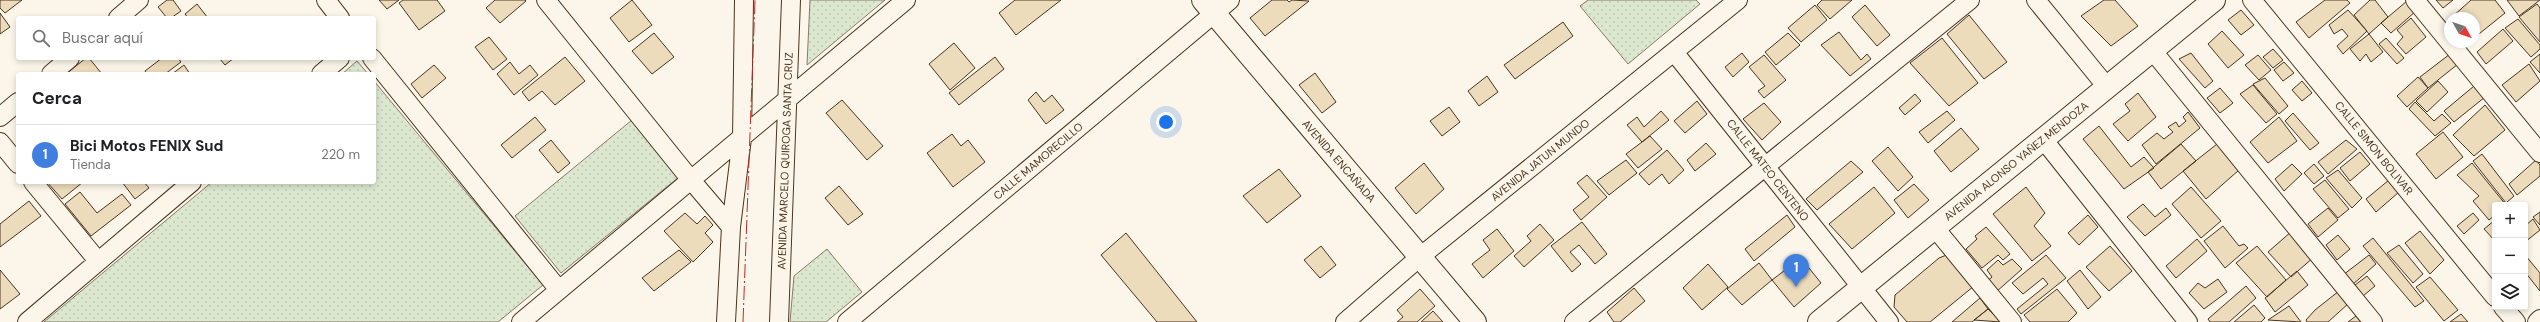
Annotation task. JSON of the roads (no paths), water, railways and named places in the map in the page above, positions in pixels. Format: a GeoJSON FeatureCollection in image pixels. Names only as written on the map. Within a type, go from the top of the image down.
{"type":"FeatureCollection","features":[{"type":"Feature","properties":{"kind":"main road","name":"AVENIDA ALONSO YAÑEZ MENDOZA"},"geometry":{"type":"LineString","coordinates":[[1819,322],[2214,0]]}},
{"type":"Feature","properties":{"kind":"main road","name":"AVENIDA ENCAÑADA"},"geometry":{"type":"LineString","coordinates":[[1215,4],[1475,322]]}},
{"type":"Feature","properties":{"kind":"street"},"geometry":{"type":"LineString","coordinates":[[120,16],[139,0]]}},
{"type":"Feature","properties":{"kind":"street"},"geometry":{"type":"LineString","coordinates":[[326,0],[338,16]]}},
{"type":"Feature","properties":{"kind":"street"},"geometry":{"type":"LineString","coordinates":[[546,0],[691,180],[732,227]]}},
{"type":"Feature","properties":{"kind":"street"},"geometry":{"type":"LineString","coordinates":[[726,322],[732,227],[742,138],[744,0]]}},
{"type":"Feature","properties":{"kind":"street","name":"AVENIDA MARCELO QUIROGA SANTA CRUZ"},"geometry":{"type":"LineString","coordinates":[[779,322],[791,0]]}},
{"type":"Feature","properties":{"kind":"street"},"geometry":{"type":"LineString","coordinates":[[521,322],[906,0]]}},
{"type":"Feature","properties":{"kind":"street","name":"AVENIDA JATUN MUNDO"},"geometry":{"type":"LineString","coordinates":[[1345,322],[1421,256],[1738,0]]}},
{"type":"Feature","properties":{"kind":"street"},"geometry":{"type":"LineString","coordinates":[[1574,322],[1970,0]]}},
{"type":"Feature","properties":{"kind":"street"},"geometry":{"type":"LineString","coordinates":[[2036,0],[2107,87]]}},
{"type":"Feature","properties":{"kind":"street","name":"CALLE SIMON BOLIVAR"},"geometry":{"type":"LineString","coordinates":[[2252,0],[2492,293]]}},
{"type":"Feature","properties":{"kind":"street"},"geometry":{"type":"LineString","coordinates":[[2415,0],[2540,153]]}},
{"type":"Feature","properties":{"kind":"street","name":"CALLE MAMORECILLO"},"geometry":{"type":"LineString","coordinates":[[847,322],[1215,4]]}},
{"type":"Feature","properties":{"kind":"street"},"geometry":{"type":"LineString","coordinates":[[2152,50],[2374,322]]}},
{"type":"Feature","properties":{"kind":"street","name":"CALLE MATEO CENTENO"},"geometry":{"type":"LineString","coordinates":[[1674,52],[1889,322]]}},
{"type":"Feature","properties":{"kind":"street"},"geometry":{"type":"LineString","coordinates":[[53,72],[68,60]]}},
{"type":"Feature","properties":{"kind":"street"},"geometry":{"type":"LineString","coordinates":[[323,72],[338,60]]}},
{"type":"Feature","properties":{"kind":"street"},"geometry":{"type":"LineString","coordinates":[[374,60],[559,290]]}},
{"type":"Feature","properties":{"kind":"street"},"geometry":{"type":"LineString","coordinates":[[0,117],[16,104]]}},
{"type":"Feature","properties":{"kind":"street"},"geometry":{"type":"LineString","coordinates":[[2043,139],[2188,322]]}},
{"type":"Feature","properties":{"kind":"street"},"geometry":{"type":"LineString","coordinates":[[0,142],[16,162]]}},
{"type":"Feature","properties":{"kind":"street"},"geometry":{"type":"LineString","coordinates":[[35,184],[98,261]]}},
{"type":"Feature","properties":{"kind":"street"},"geometry":{"type":"LineString","coordinates":[[27,322],[190,184]]}},
{"type":"Feature","properties":{"kind":"street"},"geometry":{"type":"LineString","coordinates":[[1935,228],[2012,322]]}},
{"type":"Feature","properties":{"kind":"street"},"geometry":{"type":"LineString","coordinates":[[2506,310],[2516,322]]}},
{"type":"Feature","properties":{"kind":"street"},"geometry":{"type":"LineString","coordinates":[[2537,322],[2540,319]]}},
{"type":"Feature","properties":{"kind":"place","name":"Bici Motos FENIX Sud"},"geometry":{"type":"Point","coordinates":[1796,287]}}]}
